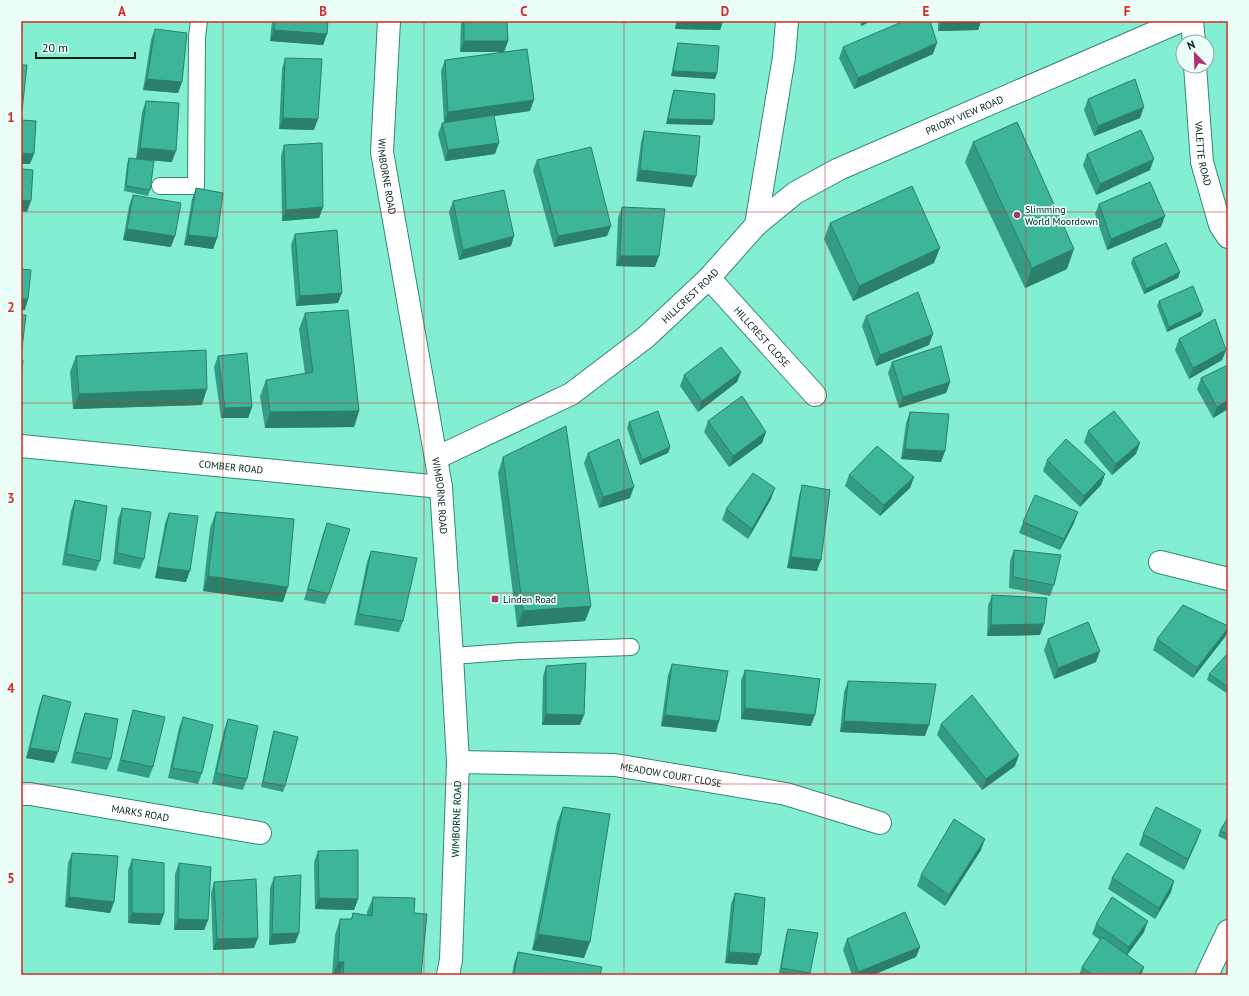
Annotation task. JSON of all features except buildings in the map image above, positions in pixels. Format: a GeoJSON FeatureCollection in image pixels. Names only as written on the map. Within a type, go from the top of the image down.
{"type":"FeatureCollection","features":[{"type":"Feature","properties":{"kind":"street","name":"WIMBORNE ROAD"},"geometry":{"type":"LineString","coordinates":[[389,21],[382,152],[441,487],[452,656],[458,762],[451,960],[448,975]]}},
{"type":"Feature","properties":{"kind":"street"},"geometry":{"type":"LineString","coordinates":[[756,225],[784,56],[787,21]]}},
{"type":"Feature","properties":{"kind":"street","name":"PRIORY VIEW ROAD"},"geometry":{"type":"LineString","coordinates":[[756,225],[795,193],[839,169],[1181,21]]}},
{"type":"Feature","properties":{"kind":"street"},"geometry":{"type":"LineString","coordinates":[[1192,21],[1193,34]]}},
{"type":"Feature","properties":{"kind":"street","name":"VALETTE ROAD"},"geometry":{"type":"LineString","coordinates":[[1196,74],[1202,162],[1220,225],[1228,237]]}},
{"type":"Feature","properties":{"kind":"street","name":"HILLCREST ROAD"},"geometry":{"type":"LineString","coordinates":[[436,458],[571,394],[646,337],[709,278],[756,225]]}},
{"type":"Feature","properties":{"kind":"street","name":"HILLCREST CLOSE"},"geometry":{"type":"LineString","coordinates":[[709,278],[815,395]]}},
{"type":"Feature","properties":{"kind":"street","name":"COMBER ROAD"},"geometry":{"type":"LineString","coordinates":[[21,446],[441,487]]}},
{"type":"Feature","properties":{"kind":"street"},"geometry":{"type":"LineString","coordinates":[[1160,562],[1228,579]]}},
{"type":"Feature","properties":{"kind":"street","name":"MEADOW COURT CLOSE"},"geometry":{"type":"LineString","coordinates":[[458,762],[615,765],[786,794],[880,823]]}},
{"type":"Feature","properties":{"kind":"street","name":"MARKS ROAD"},"geometry":{"type":"LineString","coordinates":[[21,794],[30,794],[260,833]]}},
{"type":"Feature","properties":{"kind":"street"},"geometry":{"type":"LineString","coordinates":[[1207,975],[1228,931]]}},
{"type":"Feature","properties":{"kind":"lane"},"geometry":{"type":"LineString","coordinates":[[160,186],[196,186],[197,37],[199,21]]}},
{"type":"Feature","properties":{"kind":"lane"},"geometry":{"type":"LineString","coordinates":[[452,656],[631,647]]}},
{"type":"Feature","properties":{"kind":"place","name":"Slimming World Moordown"},"geometry":{"type":"Point","coordinates":[1017,215]}},
{"type":"Feature","properties":{"kind":"place","name":"Linden Road"},"geometry":{"type":"Point","coordinates":[495,599]}}]}
